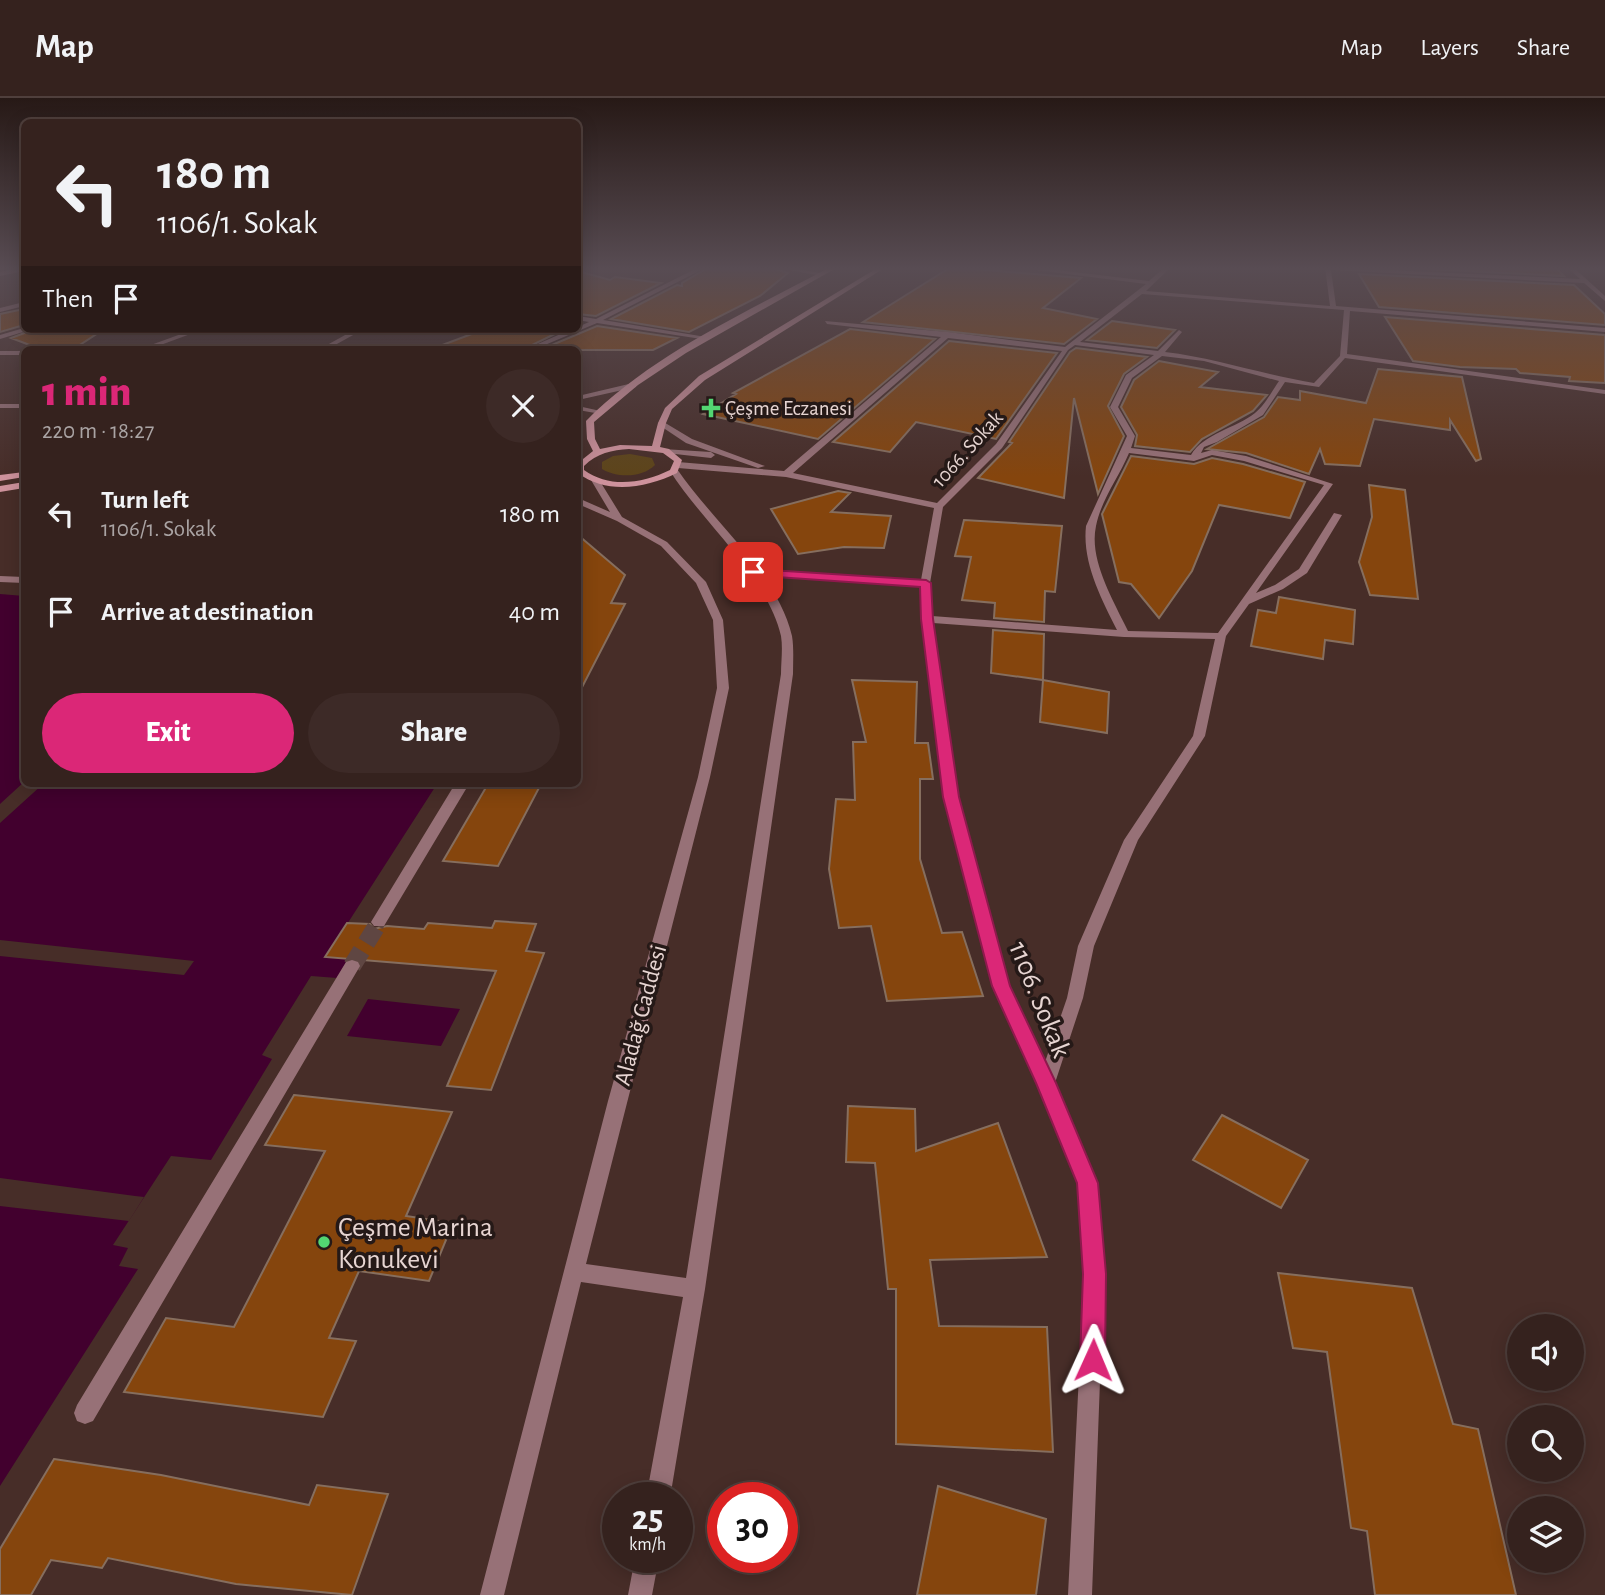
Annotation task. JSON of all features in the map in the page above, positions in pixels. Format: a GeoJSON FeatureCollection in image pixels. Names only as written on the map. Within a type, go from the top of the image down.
{"type":"FeatureCollection","features":[{"type":"Feature","properties":{"kind":"main road"},"geometry":{"type":"LineString","coordinates":[[581,426],[633,385],[710,337]]}},
{"type":"Feature","properties":{"kind":"main road"},"geometry":{"type":"LineString","coordinates":[[656,449],[662,423],[669,408],[702,378],[769,337]]}},
{"type":"Feature","properties":{"kind":"main road"},"geometry":{"type":"LineString","coordinates":[[590,421],[593,454]]}},
{"type":"Feature","properties":{"kind":"main road"},"geometry":{"type":"LineString","coordinates":[[581,455],[626,447],[656,449],[678,460],[676,468],[654,480],[639,483],[586,477]]}},
{"type":"Feature","properties":{"kind":"main road"},"geometry":{"type":"LineString","coordinates":[[581,464],[593,454]]}},
{"type":"Feature","properties":{"kind":"main road"},"geometry":{"type":"LineString","coordinates":[[0,478],[21,475]]}},
{"type":"Feature","properties":{"kind":"main road"},"geometry":{"type":"LineString","coordinates":[[0,489],[21,486]]}},
{"type":"Feature","properties":{"kind":"street"},"geometry":{"type":"LineString","coordinates":[[152,346],[178,337]]}},
{"type":"Feature","properties":{"kind":"street"},"geometry":{"type":"LineString","coordinates":[[328,346],[344,337]]}},
{"type":"Feature","properties":{"kind":"street"},"geometry":{"type":"LineString","coordinates":[[537,346],[559,337]]}},
{"type":"Feature","properties":{"kind":"street"},"geometry":{"type":"LineString","coordinates":[[693,337],[706,339]]}},
{"type":"Feature","properties":{"kind":"street"},"geometry":{"type":"LineString","coordinates":[[661,1482],[695,1289],[788,674],[786,637],[764,585],[688,493],[676,468],[786,474],[945,337]]}},
{"type":"Feature","properties":{"kind":"street"},"geometry":{"type":"LineString","coordinates":[[977,337],[1204,359],[1283,380],[1316,385],[1343,356],[1345,337]]}},
{"type":"Feature","properties":{"kind":"street","name":"1066. Sokak"},"geometry":{"type":"LineString","coordinates":[[939,506],[999,446],[1069,346],[1081,337]]}},
{"type":"Feature","properties":{"kind":"street"},"geometry":{"type":"LineString","coordinates":[[1124,634],[1101,587],[1090,527],[1128,450],[1131,436],[1114,407],[1129,377],[1159,355],[1175,337]]}},
{"type":"Feature","properties":{"kind":"street"},"geometry":{"type":"LineString","coordinates":[[0,353],[21,353]]}},
{"type":"Feature","properties":{"kind":"street"},"geometry":{"type":"LineString","coordinates":[[1343,356],[1605,392]]}},
{"type":"Feature","properties":{"kind":"street"},"geometry":{"type":"LineString","coordinates":[[1194,458],[1200,444],[1214,440],[1260,414],[1283,380]]}},
{"type":"Feature","properties":{"kind":"street"},"geometry":{"type":"LineString","coordinates":[[581,397],[633,385]]}},
{"type":"Feature","properties":{"kind":"street"},"geometry":{"type":"LineString","coordinates":[[0,406],[21,406]]}},
{"type":"Feature","properties":{"kind":"street"},"geometry":{"type":"LineString","coordinates":[[581,409],[601,412]]}},
{"type":"Feature","properties":{"kind":"street"},"geometry":{"type":"LineString","coordinates":[[662,423],[689,441],[786,474],[939,506]]}},
{"type":"Feature","properties":{"kind":"street"},"geometry":{"type":"LineString","coordinates":[[1046,1083],[1075,998],[1086,946],[1131,840],[1199,736],[1221,636],[1329,484],[1212,452],[1194,458],[1128,450]]}},
{"type":"Feature","properties":{"kind":"street"},"geometry":{"type":"LineString","coordinates":[[666,452],[744,460]]}},
{"type":"Feature","properties":{"kind":"street","name":"Aladağ Caddesi"},"geometry":{"type":"LineString","coordinates":[[492,1595],[704,777],[723,688],[721,634],[710,597],[701,582],[664,544],[619,519],[586,477]]}},
{"type":"Feature","properties":{"kind":"street"},"geometry":{"type":"LineString","coordinates":[[581,501],[619,519]]}},
{"type":"Feature","properties":{"kind":"street","name":"1106. Sokak"},"geometry":{"type":"LineString","coordinates":[[939,506],[926,583],[927,619],[951,797],[1001,986],[1046,1083],[1087,1183],[1094,1274],[1080,1595]]}},
{"type":"Feature","properties":{"kind":"street"},"geometry":{"type":"LineString","coordinates":[[1244,603],[1279,587],[1303,571],[1337,515]]}},
{"type":"Feature","properties":{"kind":"street"},"geometry":{"type":"LineString","coordinates":[[753,572],[926,583]]}},
{"type":"Feature","properties":{"kind":"street"},"geometry":{"type":"LineString","coordinates":[[0,579],[21,580]]}},
{"type":"Feature","properties":{"kind":"street"},"geometry":{"type":"LineString","coordinates":[[927,619],[1124,634],[1221,636]]}},
{"type":"Feature","properties":{"kind":"street"},"geometry":{"type":"LineString","coordinates":[[379,922],[460,787]]}},
{"type":"Feature","properties":{"kind":"street"},"geometry":{"type":"LineString","coordinates":[[85,1413],[352,966]]}},
{"type":"Feature","properties":{"kind":"street"},"geometry":{"type":"LineString","coordinates":[[574,1272],[695,1289]]}},
{"type":"Feature","properties":{"kind":"street"},"geometry":{"type":"LineString","coordinates":[[640,1595],[644,1573]]}},
{"type":"Feature","properties":{"kind":"shaded area"},"geometry":{"type":"Polygon","coordinates":[[[630,454],[652,458],[655,465],[643,472],[629,475],[602,469],[602,462],[613,456],[630,454]]]}},
{"type":"Feature","properties":{"kind":"shaded area"},"geometry":{"type":"Polygon","coordinates":[[[0,594],[21,596],[21,787],[435,787],[326,957],[348,959],[337,978],[311,976],[262,1055],[272,1059],[211,1160],[171,1156],[113,1245],[128,1248],[119,1266],[138,1269],[0,1486],[0,594]]]}},
{"type":"Feature","properties":{"kind":"shaded area"},"geometry":{"type":"Polygon","coordinates":[[[368,999],[460,1009],[441,1046],[347,1036],[368,999]]]}},
{"type":"Feature","properties":{"kind":"pier"},"geometry":{"type":"Polygon","coordinates":[[[21,785],[21,787],[40,787],[0,823],[0,804],[21,785]]]}},
{"type":"Feature","properties":{"kind":"pier"},"geometry":{"type":"Polygon","coordinates":[[[0,940],[194,961],[184,975],[0,956],[0,940]]]}},
{"type":"Feature","properties":{"kind":"pier"},"geometry":{"type":"Polygon","coordinates":[[[0,1178],[144,1197],[129,1221],[0,1206],[0,1178]]]}},
{"type":"Feature","properties":{"kind":"building"},"geometry":{"type":"Polygon","coordinates":[[[92,337],[78,346],[32,346],[11,338],[92,337]]]}},
{"type":"Feature","properties":{"kind":"building"},"geometry":{"type":"Polygon","coordinates":[[[464,337],[549,337],[530,346],[440,346],[464,337]]]}},
{"type":"Feature","properties":{"kind":"building"},"geometry":{"type":"Polygon","coordinates":[[[571,337],[677,338],[653,350],[581,350],[581,346],[550,346],[571,337]]]}},
{"type":"Feature","properties":{"kind":"building"},"geometry":{"type":"Polygon","coordinates":[[[836,337],[935,339],[818,439],[703,414],[736,394],[733,393],[836,337]]]}},
{"type":"Feature","properties":{"kind":"building"},"geometry":{"type":"Polygon","coordinates":[[[999,337],[1073,337],[1064,344],[999,337]]]}},
{"type":"Feature","properties":{"kind":"building"},"geometry":{"type":"Polygon","coordinates":[[[1091,337],[1168,337],[1157,348],[1087,340],[1091,337]]]}},
{"type":"Feature","properties":{"kind":"building"},"geometry":{"type":"Polygon","coordinates":[[[1398,337],[1605,337],[1605,383],[1569,381],[1570,377],[1520,373],[1516,369],[1460,367],[1413,361],[1398,337]]]}},
{"type":"Feature","properties":{"kind":"building"},"geometry":{"type":"Polygon","coordinates":[[[949,341],[1057,353],[996,439],[916,422],[890,452],[833,442],[949,341]]]}},
{"type":"Feature","properties":{"kind":"building"},"geometry":{"type":"Polygon","coordinates":[[[1076,348],[1147,357],[1124,374],[1108,406],[1124,436],[1098,494],[1074,398],[1064,498],[978,478],[1012,443],[1009,442],[1070,352],[1076,348]]]}},
{"type":"Feature","properties":{"kind":"building"},"geometry":{"type":"Polygon","coordinates":[[[1159,361],[1218,372],[1200,387],[1267,395],[1253,411],[1202,439],[1190,452],[1135,446],[1137,435],[1121,407],[1134,380],[1159,361]]]}},
{"type":"Feature","properties":{"kind":"building"},"geometry":{"type":"Polygon","coordinates":[[[1378,369],[1462,377],[1481,459],[1476,461],[1450,420],[1450,430],[1374,419],[1360,466],[1325,464],[1320,449],[1309,474],[1246,453],[1207,449],[1264,417],[1278,397],[1300,400],[1300,391],[1366,403],[1378,369]]]}},
{"type":"Feature","properties":{"kind":"building"},"geometry":{"type":"Polygon","coordinates":[[[1131,456],[1194,464],[1212,458],[1305,482],[1290,518],[1219,505],[1192,571],[1159,618],[1131,584],[1119,582],[1102,514],[1131,456]]]}},
{"type":"Feature","properties":{"kind":"building"},"geometry":{"type":"Polygon","coordinates":[[[1369,485],[1405,490],[1418,599],[1370,595],[1359,562],[1372,517],[1369,485]]]}},
{"type":"Feature","properties":{"kind":"building"},"geometry":{"type":"Polygon","coordinates":[[[838,491],[850,493],[831,512],[891,516],[884,548],[844,547],[798,554],[771,509],[838,491]]]}},
{"type":"Feature","properties":{"kind":"building"},"geometry":{"type":"Polygon","coordinates":[[[964,520],[1062,526],[1055,592],[1045,591],[1044,622],[994,618],[995,603],[962,600],[971,557],[955,556],[964,520]]]}},
{"type":"Feature","properties":{"kind":"building"},"geometry":{"type":"Polygon","coordinates":[[[581,538],[625,575],[611,603],[625,604],[581,689],[581,538]]]}},
{"type":"Feature","properties":{"kind":"building"},"geometry":{"type":"Polygon","coordinates":[[[1279,597],[1355,610],[1353,644],[1325,640],[1323,659],[1251,646],[1258,610],[1276,613],[1279,597]]]}},
{"type":"Feature","properties":{"kind":"building"},"geometry":{"type":"Polygon","coordinates":[[[993,630],[1044,634],[1043,680],[991,673],[993,630]]]}},
{"type":"Feature","properties":{"kind":"building"},"geometry":{"type":"Polygon","coordinates":[[[852,680],[917,682],[915,743],[928,743],[933,779],[920,779],[920,859],[942,933],[962,932],[983,996],[887,1001],[871,926],[839,928],[829,869],[836,799],[855,800],[853,742],[866,742],[852,680]]]}},
{"type":"Feature","properties":{"kind":"building"},"geometry":{"type":"Polygon","coordinates":[[[1043,680],[1109,692],[1107,733],[1040,722],[1043,680]]]}},
{"type":"Feature","properties":{"kind":"building"},"geometry":{"type":"Polygon","coordinates":[[[486,787],[539,787],[498,866],[443,861],[486,787]]]}},
{"type":"Feature","properties":{"kind":"building"},"geometry":{"type":"Polygon","coordinates":[[[495,921],[536,924],[526,951],[544,953],[491,1090],[447,1086],[496,971],[325,957],[347,923],[370,924],[374,929],[387,926],[424,929],[428,923],[492,928],[495,921]]]}},
{"type":"Feature","properties":{"kind":"building"},"geometry":{"type":"Polygon","coordinates":[[[294,1095],[452,1112],[406,1216],[453,1223],[429,1281],[359,1271],[329,1338],[356,1341],[323,1417],[124,1392],[166,1318],[234,1327],[325,1151],[265,1145],[294,1095]]]}},
{"type":"Feature","properties":{"kind":"building"},"geometry":{"type":"Polygon","coordinates":[[[848,1106],[915,1109],[916,1151],[998,1123],[1047,1257],[930,1260],[939,1326],[1047,1327],[1053,1452],[896,1444],[896,1289],[888,1289],[875,1163],[846,1162],[848,1106]]]}},
{"type":"Feature","properties":{"kind":"building"},"geometry":{"type":"Polygon","coordinates":[[[1222,1115],[1308,1160],[1281,1208],[1193,1160],[1222,1115]]]}},
{"type":"Feature","properties":{"kind":"building"},"geometry":{"type":"Polygon","coordinates":[[[1278,1273],[1412,1288],[1453,1424],[1478,1429],[1507,1556],[1507,1573],[1511,1573],[1516,1595],[1375,1595],[1367,1531],[1351,1528],[1327,1352],[1293,1348],[1278,1273]]]}},
{"type":"Feature","properties":{"kind":"building"},"geometry":{"type":"Polygon","coordinates":[[[54,1459],[161,1475],[309,1505],[317,1485],[388,1494],[352,1595],[236,1584],[108,1558],[102,1568],[51,1560],[31,1595],[0,1595],[0,1549],[54,1459]]]}},
{"type":"Feature","properties":{"kind":"building"},"geometry":{"type":"Polygon","coordinates":[[[938,1486],[1046,1519],[1036,1595],[917,1595],[938,1486]]]}},
{"type":"Feature","properties":{"kind":"tunnel"},"geometry":{"type":"LineString","coordinates":[[352,966],[378,924]]}},
{"type":"Feature","properties":{"kind":"place","name":"Çeşme Eczanesi"},"geometry":{"type":"Point","coordinates":[711,408]}},
{"type":"Feature","properties":{"kind":"place","name":"Çeşme Marina Konukevi"},"geometry":{"type":"Point","coordinates":[324,1242]}},
{"type":"Feature","properties":{"kind":"route"},"geometry":{"type":"LineString","coordinates":[[753,572],[926,583],[927,619],[951,797],[1001,986],[1046,1083],[1087,1183],[1094,1274],[1093,1360]]}}]}
